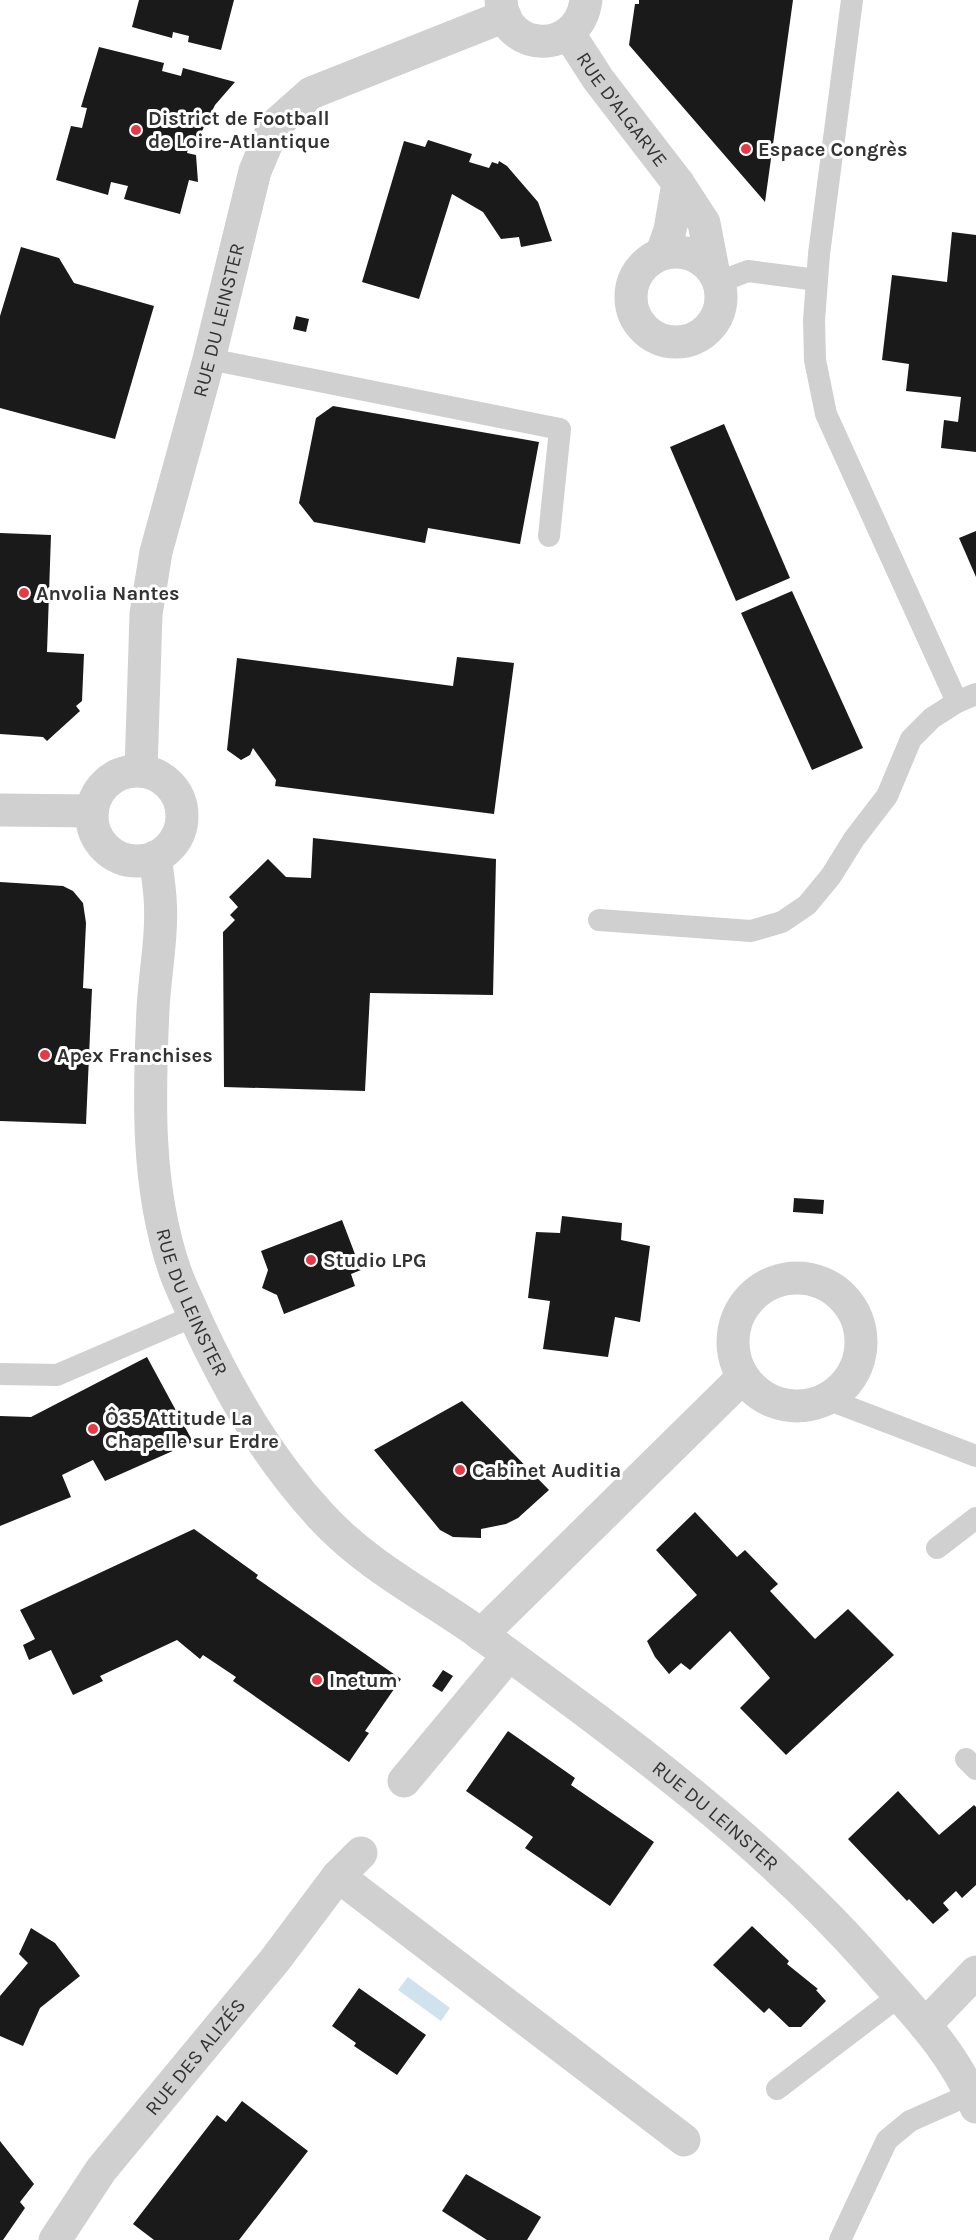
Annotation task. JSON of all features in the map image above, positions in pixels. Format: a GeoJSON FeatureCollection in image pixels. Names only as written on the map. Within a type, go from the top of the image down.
{"type":"FeatureCollection","features":[{"type":"Feature","properties":{"kind":"street"},"geometry":{"type":"LineString","coordinates":[[503,8],[511,27],[532,40],[545,42],[569,34],[579,24],[586,0]]}},
{"type":"Feature","properties":{"kind":"street","name":"RUE DU LEINSTER"},"geometry":{"type":"LineString","coordinates":[[141,771],[147,614],[156,552],[209,359],[255,171],[274,126],[311,93],[503,8]]}},
{"type":"Feature","properties":{"kind":"street","name":"RUE D'ALGARVE"},"geometry":{"type":"LineString","coordinates":[[569,34],[598,79],[678,183],[704,223],[722,297],[719,312],[712,325],[700,336],[678,342],[656,338],[643,329],[634,316],[630,302],[631,286],[638,272],[648,261],[662,253],[670,230],[678,183]]}},
{"type":"Feature","properties":{"kind":"street"},"geometry":{"type":"LineString","coordinates":[[662,253],[676,251],[690,253],[703,260],[716,276]]}},
{"type":"Feature","properties":{"kind":"street"},"geometry":{"type":"LineString","coordinates":[[141,771],[154,774],[165,781],[180,802],[182,816],[175,841],[155,857],[140,861],[124,859],[110,852],[100,841],[94,827],[92,811],[103,786],[120,775],[141,771]]}},
{"type":"Feature","properties":{"kind":"street"},"geometry":{"type":"LineString","coordinates":[[0,810],[92,811]]}},
{"type":"Feature","properties":{"kind":"street","name":"RUE DU LEINSTER"},"geometry":{"type":"LineString","coordinates":[[155,857],[161,900],[153,1012],[151,1138],[158,1207],[175,1272],[221,1376],[268,1453],[323,1519],[381,1569],[482,1635],[630,1744],[735,1830],[840,1928],[925,2025],[962,2073],[974,2101]]}},
{"type":"Feature","properties":{"kind":"street"},"geometry":{"type":"LineString","coordinates":[[802,1278],[822,1282],[839,1293],[853,1309],[861,1329],[861,1349],[856,1369],[844,1386],[827,1399],[809,1405],[781,1403],[756,1391],[743,1377],[735,1358],[733,1338],[737,1318],[747,1302],[762,1288],[781,1280],[802,1278]]}},
{"type":"Feature","properties":{"kind":"street"},"geometry":{"type":"LineString","coordinates":[[482,1635],[743,1377]]}},
{"type":"Feature","properties":{"kind":"street"},"geometry":{"type":"LineString","coordinates":[[404,1780],[508,1656]]}},
{"type":"Feature","properties":{"kind":"street","name":"RUE DES ALIZÉS"},"geometry":{"type":"LineString","coordinates":[[55,2240],[101,2170],[275,1960],[350,1865],[684,2140]]}},
{"type":"Feature","properties":{"kind":"street"},"geometry":{"type":"LineString","coordinates":[[925,2025],[976,1972]]}},
{"type":"Feature","properties":{"kind":"lane"},"geometry":{"type":"LineString","coordinates":[[599,920],[751,931],[782,922],[807,905],[831,876],[854,839],[887,796],[911,740],[932,718],[966,698],[826,414],[815,360],[817,280],[852,0]]}},
{"type":"Feature","properties":{"kind":"lane"},"geometry":{"type":"LineString","coordinates":[[716,276],[748,271],[817,280]]}},
{"type":"Feature","properties":{"kind":"lane"},"geometry":{"type":"LineString","coordinates":[[209,359],[560,429],[549,536]]}},
{"type":"Feature","properties":{"kind":"lane"},"geometry":{"type":"LineString","coordinates":[[0,1374],[57,1375],[195,1316]]}},
{"type":"Feature","properties":{"kind":"lane"},"geometry":{"type":"LineString","coordinates":[[827,1399],[976,1456]]}},
{"type":"Feature","properties":{"kind":"lane"},"geometry":{"type":"LineString","coordinates":[[937,1548],[976,1518]]}},
{"type":"Feature","properties":{"kind":"lane"},"geometry":{"type":"LineString","coordinates":[[777,2089],[899,1995]]}},
{"type":"Feature","properties":{"kind":"lane"},"geometry":{"type":"LineString","coordinates":[[840,2240],[887,2140],[910,2121],[974,2101]]}},
{"type":"Feature","properties":{"kind":"water"},"geometry":{"type":"Polygon","coordinates":[[[408,1977],[450,2008],[441,2021],[398,1990],[408,1977]]]}},
{"type":"Feature","properties":{"kind":"building"},"geometry":{"type":"Polygon","coordinates":[[[139,0],[234,0],[221,50],[188,42],[189,36],[173,32],[172,38],[132,27],[139,0]]]}},
{"type":"Feature","properties":{"kind":"building","name":"Espace Congrès"},"geometry":{"type":"Polygon","coordinates":[[[639,0],[793,0],[765,202],[629,45],[635,4],[639,4],[639,0]]]}},
{"type":"Feature","properties":{"kind":"building","name":"District de Football de Loire-Atlantique"},"geometry":{"type":"Polygon","coordinates":[[[99,47],[164,63],[162,71],[181,76],[183,68],[235,82],[215,105],[198,139],[191,138],[187,153],[196,155],[198,182],[189,180],[180,214],[124,199],[128,186],[111,182],[108,195],[56,180],[71,126],[82,128],[87,108],[81,107],[99,47]]]}},
{"type":"Feature","properties":{"kind":"building"},"geometry":{"type":"Polygon","coordinates":[[[428,140],[472,154],[469,162],[489,168],[492,162],[498,164],[499,161],[507,166],[538,202],[552,241],[521,247],[519,237],[501,239],[483,212],[452,194],[419,299],[362,282],[404,141],[425,147],[428,140]]]}},
{"type":"Feature","properties":{"kind":"building"},"geometry":{"type":"Polygon","coordinates":[[[952,232],[976,235],[976,452],[941,448],[944,420],[958,422],[961,397],[906,391],[909,364],[882,360],[892,275],[947,282],[952,232]]]}},
{"type":"Feature","properties":{"kind":"building"},"geometry":{"type":"Polygon","coordinates":[[[21,247],[59,258],[74,283],[154,306],[115,439],[0,408],[0,316],[21,247]]]}},
{"type":"Feature","properties":{"kind":"building"},"geometry":{"type":"Polygon","coordinates":[[[296,316],[309,319],[306,332],[293,329],[296,316]]]}},
{"type":"Feature","properties":{"kind":"building"},"geometry":{"type":"Polygon","coordinates":[[[333,406],[539,442],[520,544],[428,528],[425,543],[314,522],[299,503],[316,418],[333,406]]]}},
{"type":"Feature","properties":{"kind":"building"},"geometry":{"type":"Polygon","coordinates":[[[724,424],[790,578],[736,601],[670,447],[724,424]]]}},
{"type":"Feature","properties":{"kind":"building"},"geometry":{"type":"Polygon","coordinates":[[[976,531],[976,577],[959,538],[976,531]]]}},
{"type":"Feature","properties":{"kind":"building","name":"Anvolia Nantes"},"geometry":{"type":"Polygon","coordinates":[[[0,533],[51,535],[47,652],[84,654],[82,701],[76,706],[80,711],[47,741],[43,737],[0,734],[0,533]]]}},
{"type":"Feature","properties":{"kind":"building"},"geometry":{"type":"Polygon","coordinates":[[[792,591],[863,748],[812,770],[741,613],[792,591]]]}},
{"type":"Feature","properties":{"kind":"building"},"geometry":{"type":"Polygon","coordinates":[[[457,657],[514,663],[494,814],[275,786],[276,780],[253,748],[250,755],[241,760],[227,750],[237,658],[453,686],[457,657]]]}},
{"type":"Feature","properties":{"kind":"building"},"geometry":{"type":"Polygon","coordinates":[[[313,838],[496,859],[493,995],[370,993],[365,1091],[224,1087],[223,932],[235,920],[230,915],[238,907],[229,897],[268,859],[286,877],[311,878],[313,838]]]}},
{"type":"Feature","properties":{"kind":"building","name":"Apex Franchises"},"geometry":{"type":"Polygon","coordinates":[[[0,882],[63,886],[73,891],[83,903],[86,923],[83,988],[92,989],[86,1124],[0,1121],[0,882]]]}},
{"type":"Feature","properties":{"kind":"building"},"geometry":{"type":"Polygon","coordinates":[[[794,1198],[824,1200],[823,1214],[793,1212],[794,1198]]]}},
{"type":"Feature","properties":{"kind":"building"},"geometry":{"type":"Polygon","coordinates":[[[562,1216],[622,1223],[621,1240],[650,1246],[640,1322],[615,1317],[608,1357],[543,1349],[550,1301],[528,1298],[536,1232],[560,1233],[562,1216]]]}},
{"type":"Feature","properties":{"kind":"building","name":"Studio LPG"},"geometry":{"type":"Polygon","coordinates":[[[342,1220],[361,1270],[351,1274],[355,1286],[284,1314],[277,1295],[262,1288],[268,1270],[261,1251],[342,1220]]]}},
{"type":"Feature","properties":{"kind":"building","name":"Ô35 Attitude La Chapelle sur Erdre"},"geometry":{"type":"Polygon","coordinates":[[[147,1357],[193,1442],[105,1481],[93,1460],[62,1475],[71,1497],[0,1526],[0,1416],[31,1417],[147,1357]]]}},
{"type":"Feature","properties":{"kind":"building","name":"Cabinet Auditia"},"geometry":{"type":"Polygon","coordinates":[[[462,1401],[549,1490],[518,1518],[506,1524],[481,1529],[481,1538],[453,1537],[440,1530],[374,1450],[462,1401]]]}},
{"type":"Feature","properties":{"kind":"building"},"geometry":{"type":"Polygon","coordinates":[[[695,1512],[737,1557],[745,1550],[778,1584],[770,1591],[815,1639],[848,1609],[894,1655],[786,1755],[740,1708],[770,1678],[730,1631],[690,1670],[681,1663],[669,1674],[655,1657],[647,1641],[697,1595],[656,1550],[695,1512]]]}},
{"type":"Feature","properties":{"kind":"building"},"geometry":{"type":"Polygon","coordinates":[[[194,1529],[258,1575],[256,1578],[401,1679],[365,1731],[369,1733],[349,1762],[233,1681],[236,1677],[203,1655],[200,1659],[177,1640],[100,1676],[103,1681],[73,1695],[51,1650],[29,1660],[23,1645],[35,1639],[20,1610],[194,1529]]]}},
{"type":"Feature","properties":{"kind":"building"},"geometry":{"type":"Polygon","coordinates":[[[443,1670],[453,1676],[442,1692],[432,1686],[443,1670]]]}},
{"type":"Feature","properties":{"kind":"building"},"geometry":{"type":"Polygon","coordinates":[[[508,1731],[575,1778],[571,1785],[654,1842],[610,1906],[525,1848],[533,1837],[466,1791],[508,1731]]]}},
{"type":"Feature","properties":{"kind":"building"},"geometry":{"type":"Polygon","coordinates":[[[898,1791],[939,1835],[974,1805],[976,1807],[976,1885],[962,1898],[956,1891],[943,1903],[949,1910],[933,1924],[909,1899],[907,1901],[848,1839],[898,1791]]]}},
{"type":"Feature","properties":{"kind":"building"},"geometry":{"type":"Polygon","coordinates":[[[752,1926],[789,1961],[787,1964],[818,1989],[816,1990],[826,2001],[801,2027],[789,2027],[769,2008],[764,2013],[713,1965],[752,1926]]]}},
{"type":"Feature","properties":{"kind":"building"},"geometry":{"type":"Polygon","coordinates":[[[31,1928],[55,1943],[80,1976],[40,2008],[23,2046],[0,2036],[0,1996],[28,1963],[19,1954],[31,1928]]]}},
{"type":"Feature","properties":{"kind":"building"},"geometry":{"type":"Polygon","coordinates":[[[359,1988],[426,2035],[397,2075],[354,2046],[356,2043],[332,2026],[359,1988]]]}},
{"type":"Feature","properties":{"kind":"building"},"geometry":{"type":"Polygon","coordinates":[[[242,2101],[308,2151],[239,2240],[154,2240],[133,2224],[217,2115],[226,2122],[242,2101]]]}},
{"type":"Feature","properties":{"kind":"building"},"geometry":{"type":"Polygon","coordinates":[[[0,2141],[34,2184],[20,2202],[25,2208],[3,2240],[0,2240],[0,2141]]]}},
{"type":"Feature","properties":{"kind":"building"},"geometry":{"type":"Polygon","coordinates":[[[466,2174],[541,2217],[527,2240],[487,2240],[442,2211],[466,2174]]]}},
{"type":"Feature","properties":{"kind":"place","name":"District de Football de Loire-Atlantique"},"geometry":{"type":"Point","coordinates":[136,130]}},
{"type":"Feature","properties":{"kind":"place","name":"Espace Congrès"},"geometry":{"type":"Point","coordinates":[746,149]}},
{"type":"Feature","properties":{"kind":"place","name":"Anvolia Nantes"},"geometry":{"type":"Point","coordinates":[24,593]}},
{"type":"Feature","properties":{"kind":"place","name":"Apex Franchises"},"geometry":{"type":"Point","coordinates":[45,1055]}},
{"type":"Feature","properties":{"kind":"place","name":"Studio LPG"},"geometry":{"type":"Point","coordinates":[311,1260]}},
{"type":"Feature","properties":{"kind":"place","name":"Ô35 Attitude La Chapelle sur Erdre"},"geometry":{"type":"Point","coordinates":[93,1429]}},
{"type":"Feature","properties":{"kind":"place","name":"Cabinet Auditia"},"geometry":{"type":"Point","coordinates":[460,1470]}},
{"type":"Feature","properties":{"kind":"place","name":"Inetum"},"geometry":{"type":"Point","coordinates":[317,1680]}}]}
